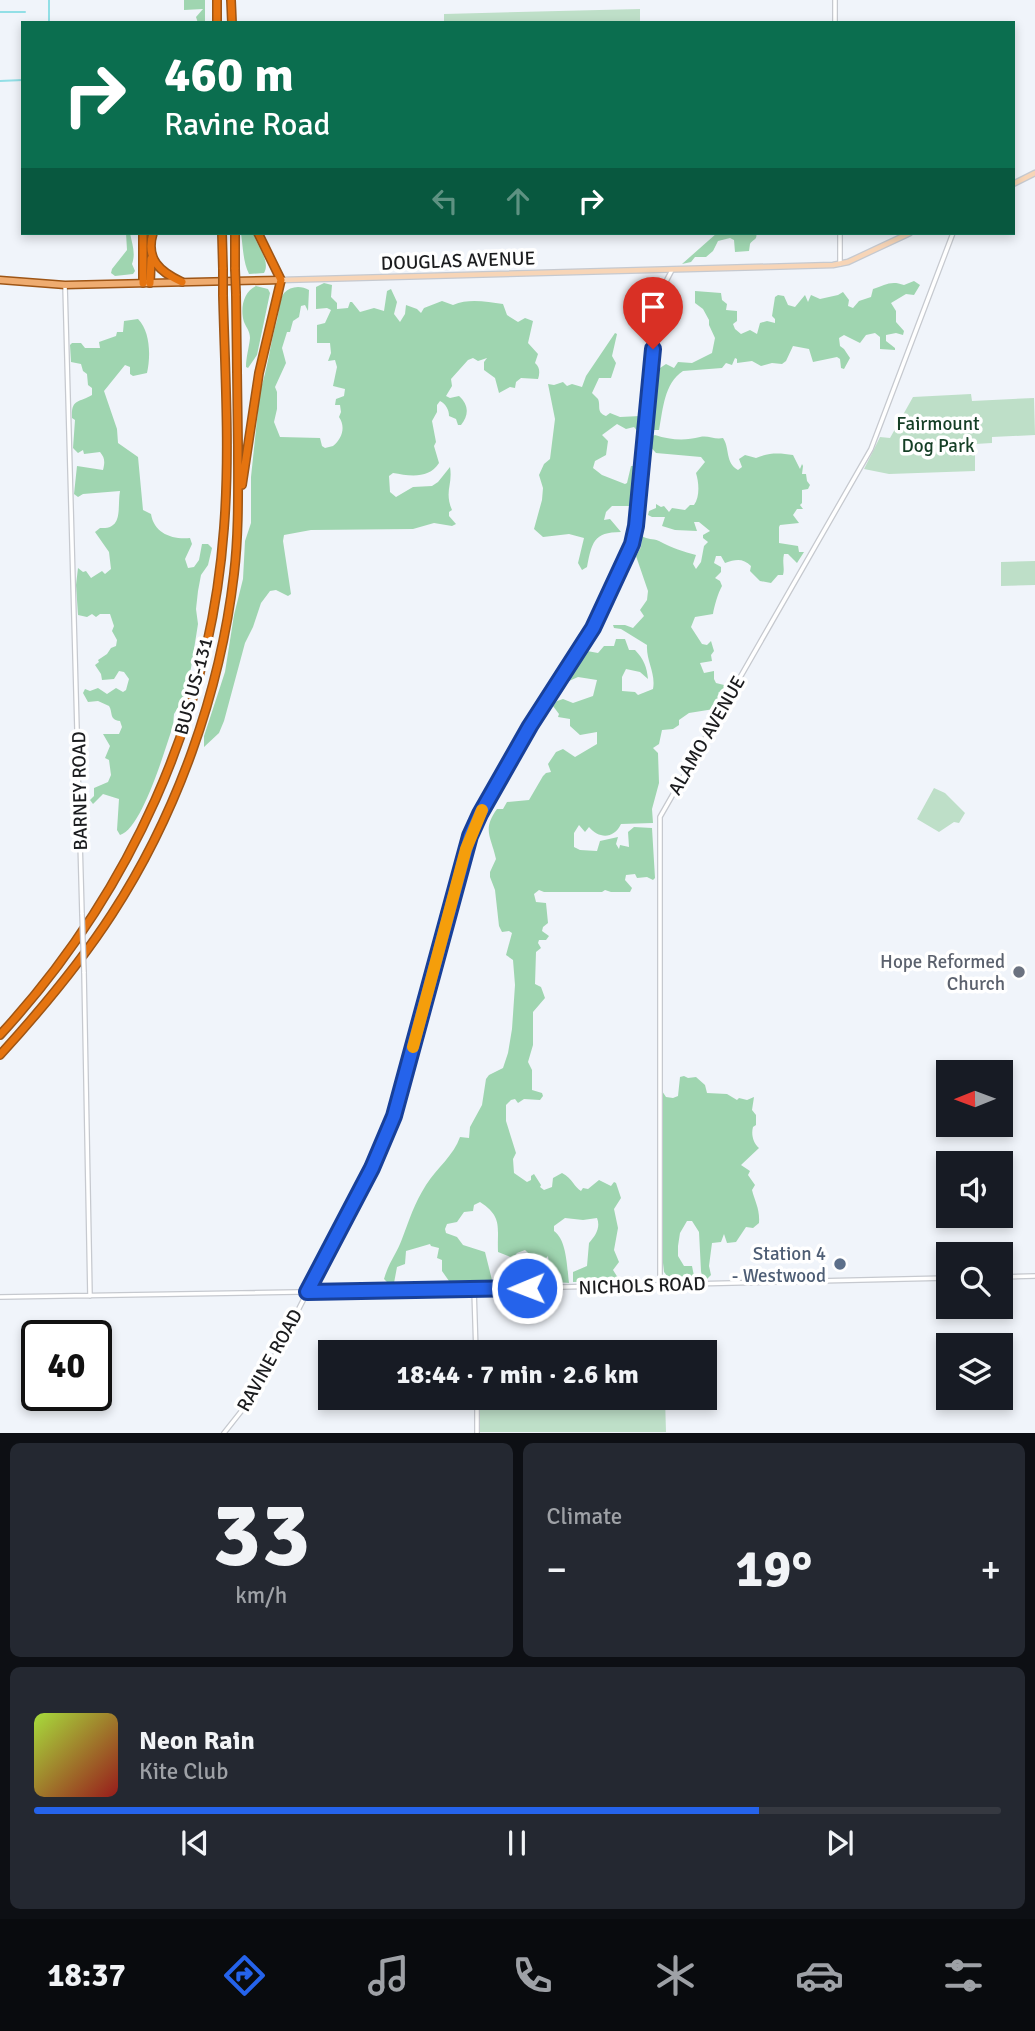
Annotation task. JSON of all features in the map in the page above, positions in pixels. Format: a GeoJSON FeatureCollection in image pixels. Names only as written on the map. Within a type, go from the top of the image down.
{"type":"FeatureCollection","features":[{"type":"Feature","properties":{"kind":"highway"},"geometry":{"type":"LineString","coordinates":[[217,0],[217,21]]}},
{"type":"Feature","properties":{"kind":"highway"},"geometry":{"type":"LineString","coordinates":[[232,0],[232,21]]}},
{"type":"Feature","properties":{"kind":"highway"},"geometry":{"type":"LineString","coordinates":[[143,235],[147,283]]}},
{"type":"Feature","properties":{"kind":"highway"},"geometry":{"type":"LineString","coordinates":[[147,283],[153,235]]}},
{"type":"Feature","properties":{"kind":"highway"},"geometry":{"type":"LineString","coordinates":[[217,235],[223,250]]}},
{"type":"Feature","properties":{"kind":"highway","name":"BUS US-131"},"geometry":{"type":"LineString","coordinates":[[0,1035],[33,999],[70,951],[125,860],[159,796],[198,685],[215,608],[224,528],[226,434],[222,235]]}},
{"type":"Feature","properties":{"kind":"highway","name":"BUS US-131"},"geometry":{"type":"LineString","coordinates":[[0,1055],[52,997],[110,916],[138,870],[173,795],[200,726],[220,650],[234,573],[239,510],[235,235]]}},
{"type":"Feature","properties":{"kind":"highway"},"geometry":{"type":"LineString","coordinates":[[239,510],[255,394],[281,280],[259,235]]}},
{"type":"Feature","properties":{"kind":"highway"},"geometry":{"type":"LineString","coordinates":[[151,255],[164,272],[182,282]]}},
{"type":"Feature","properties":{"kind":"main road"},"geometry":{"type":"LineString","coordinates":[[1015,183],[1035,173]]}},
{"type":"Feature","properties":{"kind":"main road","name":"DOUGLAS AVENUE"},"geometry":{"type":"LineString","coordinates":[[0,280],[65,285],[841,264],[906,235]]}},
{"type":"Feature","properties":{"kind":"street"},"geometry":{"type":"LineString","coordinates":[[835,0],[835,21]]}},
{"type":"Feature","properties":{"kind":"street"},"geometry":{"type":"LineString","coordinates":[[840,235],[841,264]]}},
{"type":"Feature","properties":{"kind":"street","name":"ALAMO AVENUE"},"geometry":{"type":"LineString","coordinates":[[660,1285],[660,817],[871,449],[952,235]]}},
{"type":"Feature","properties":{"kind":"street","name":"RAVINE ROAD"},"geometry":{"type":"LineString","coordinates":[[224,1433],[265,1373],[372,1168],[394,1116],[470,836],[480,814],[530,726],[593,628],[632,544],[657,310],[662,289],[672,270]]}},
{"type":"Feature","properties":{"kind":"street","name":"BARNEY ROAD"},"geometry":{"type":"LineString","coordinates":[[65,285],[90,1296]]}},
{"type":"Feature","properties":{"kind":"street"},"geometry":{"type":"LineString","coordinates":[[1013,1277],[1035,1276]]}},
{"type":"Feature","properties":{"kind":"street","name":"NICHOLS ROAD"},"geometry":{"type":"LineString","coordinates":[[0,1297],[936,1278]]}},
{"type":"Feature","properties":{"kind":"street"},"geometry":{"type":"LineString","coordinates":[[474,1289],[476,1340]]}},
{"type":"Feature","properties":{"kind":"street"},"geometry":{"type":"LineString","coordinates":[[477,1410],[477,1433]]}},
{"type":"Feature","properties":{"kind":"green space"},"geometry":{"type":"Polygon","coordinates":[[[184,0],[205,0],[205,21],[197,21],[196,17],[203,9],[184,10],[184,0]]]}},
{"type":"Feature","properties":{"kind":"green space"},"geometry":{"type":"Polygon","coordinates":[[[640,9],[640,21],[444,21],[444,14],[640,9]]]}},
{"type":"Feature","properties":{"kind":"green space"},"geometry":{"type":"Polygon","coordinates":[[[126,235],[130,235],[135,271],[133,274],[115,276],[111,273],[112,269],[127,250],[126,235]]]}},
{"type":"Feature","properties":{"kind":"green space"},"geometry":{"type":"Polygon","coordinates":[[[241,235],[254,235],[265,258],[264,273],[249,274],[241,235]]]}},
{"type":"Feature","properties":{"kind":"green space"},"geometry":{"type":"Polygon","coordinates":[[[715,235],[756,235],[749,251],[735,252],[734,240],[730,238],[718,241],[706,257],[695,257],[691,262],[682,264],[715,235]]]}},
{"type":"Feature","properties":{"kind":"green space"},"geometry":{"type":"Polygon","coordinates":[[[914,281],[920,285],[914,295],[906,294],[891,303],[896,311],[896,322],[904,331],[903,335],[886,335],[886,341],[895,350],[880,349],[880,337],[875,333],[866,335],[860,343],[844,335],[839,338],[840,346],[850,358],[844,369],[837,357],[813,362],[809,349],[793,346],[782,364],[761,366],[752,361],[737,363],[735,358],[732,365],[726,363],[722,368],[683,371],[668,390],[659,430],[651,430],[657,370],[666,364],[674,368],[678,362],[692,363],[712,353],[715,338],[703,309],[695,303],[695,291],[721,293],[722,300],[727,304],[726,310],[737,311],[737,321],[733,324],[735,329],[741,334],[750,330],[757,334],[760,323],[775,323],[772,316],[775,297],[778,295],[784,296],[788,305],[795,307],[805,295],[808,302],[811,295],[820,299],[843,292],[849,300],[848,306],[853,308],[859,301],[871,297],[873,289],[914,281]]]}},
{"type":"Feature","properties":{"kind":"green space"},"geometry":{"type":"Polygon","coordinates":[[[324,283],[332,285],[331,297],[337,303],[337,309],[348,308],[352,302],[360,312],[374,308],[384,311],[387,291],[391,289],[397,302],[394,314],[400,322],[406,305],[421,313],[424,308],[442,301],[453,305],[472,301],[503,304],[507,315],[518,322],[525,318],[533,321],[528,343],[538,354],[535,363],[539,368],[539,377],[521,378],[516,382],[515,388],[510,387],[499,393],[495,378],[484,370],[487,358],[468,360],[451,379],[452,386],[446,396],[459,396],[465,403],[467,414],[464,421],[458,425],[440,401],[432,421],[436,442],[434,446],[439,463],[425,474],[393,473],[389,476],[390,492],[396,497],[413,487],[432,486],[450,467],[449,498],[452,510],[449,516],[456,524],[452,526],[434,523],[413,529],[311,530],[284,535],[291,594],[288,596],[276,590],[270,591],[261,603],[245,643],[224,721],[219,733],[204,747],[204,736],[225,672],[243,579],[245,541],[251,523],[251,477],[260,391],[281,299],[286,291],[292,288],[303,287],[309,290],[308,311],[305,305],[301,306],[299,317],[293,321],[282,348],[286,363],[275,387],[277,409],[274,422],[280,437],[320,438],[325,448],[333,446],[342,433],[340,405],[335,405],[336,399],[344,396],[345,389],[333,386],[337,367],[335,360],[328,361],[330,343],[317,343],[317,325],[325,323],[331,310],[316,309],[316,287],[324,283]]]}},
{"type":"Feature","properties":{"kind":"green space"},"geometry":{"type":"Polygon","coordinates":[[[256,286],[268,289],[270,293],[257,355],[248,368],[246,363],[250,336],[242,312],[245,297],[256,286]]]}},
{"type":"Feature","properties":{"kind":"green space"},"geometry":{"type":"Polygon","coordinates":[[[138,319],[145,330],[148,344],[147,373],[133,376],[130,374],[130,367],[125,365],[104,391],[117,429],[118,443],[138,457],[143,510],[151,514],[156,526],[165,534],[190,538],[192,544],[185,559],[188,568],[194,567],[199,560],[202,544],[208,544],[212,548],[208,565],[201,575],[196,609],[198,624],[183,699],[174,714],[173,726],[159,769],[144,804],[128,830],[120,835],[117,830],[119,799],[103,794],[93,804],[90,800],[94,796],[94,788],[108,782],[111,775],[109,760],[105,758],[110,746],[103,734],[119,734],[122,727],[120,721],[113,717],[109,706],[98,701],[88,702],[83,693],[85,689],[90,691],[98,688],[107,694],[116,688],[123,692],[129,679],[124,672],[119,671],[114,679],[102,680],[95,665],[116,646],[117,640],[112,631],[114,626],[110,614],[96,617],[92,614],[87,617],[78,615],[76,585],[78,568],[86,571],[91,578],[111,569],[109,552],[95,532],[100,528],[108,528],[116,521],[120,491],[83,494],[78,497],[74,494],[77,466],[103,470],[104,462],[100,452],[84,454],[83,450],[78,453],[73,448],[73,407],[92,395],[92,388],[88,385],[87,374],[81,364],[71,362],[70,345],[81,343],[85,348],[100,348],[99,342],[116,336],[117,332],[123,332],[124,321],[138,319]]]}},
{"type":"Feature","properties":{"kind":"green space"},"geometry":{"type":"Polygon","coordinates":[[[615,333],[617,334],[612,356],[616,363],[611,378],[599,378],[592,393],[598,399],[601,413],[606,416],[610,413],[620,417],[640,416],[638,432],[634,427],[626,429],[617,424],[602,435],[608,441],[606,455],[595,461],[593,468],[602,475],[625,484],[631,466],[634,466],[631,501],[629,506],[612,506],[606,512],[604,520],[610,519],[621,532],[605,534],[595,540],[587,567],[582,570],[578,563],[584,538],[569,534],[543,537],[534,529],[542,500],[543,488],[539,475],[544,464],[550,459],[555,419],[548,384],[563,382],[567,386],[572,384],[582,387],[586,376],[615,333]]]}},
{"type":"Feature","properties":{"kind":"green space","name":"Fairmount Dog Park"},"geometry":{"type":"Polygon","coordinates":[[[971,394],[972,401],[1034,398],[1035,435],[992,437],[992,443],[975,444],[975,471],[889,474],[864,469],[880,437],[890,438],[913,397],[971,394]]]}},
{"type":"Feature","properties":{"kind":"green space"},"geometry":{"type":"Polygon","coordinates":[[[655,435],[678,439],[723,438],[729,459],[738,470],[742,467],[739,459],[745,455],[756,458],[775,453],[793,455],[800,469],[802,464],[802,474],[806,474],[810,485],[808,489],[802,490],[800,505],[803,509],[797,509],[793,515],[799,523],[779,527],[779,543],[798,546],[799,552],[804,552],[797,563],[788,554],[784,554],[783,575],[778,575],[771,583],[760,581],[750,571],[751,566],[742,560],[725,563],[721,556],[716,556],[714,563],[721,567],[721,572],[715,578],[722,586],[713,614],[695,617],[691,627],[702,644],[707,645],[711,641],[714,651],[711,655],[712,661],[700,663],[704,673],[714,671],[716,683],[724,685],[724,688],[718,693],[721,696],[714,709],[689,713],[679,720],[679,725],[673,729],[662,730],[659,744],[653,748],[658,753],[659,783],[652,809],[653,823],[621,824],[606,836],[597,834],[589,827],[585,832],[579,825],[574,833],[574,847],[597,851],[600,841],[618,837],[616,844],[619,849],[620,845],[629,847],[628,832],[634,827],[652,828],[655,878],[653,880],[647,877],[637,878],[635,874],[626,875],[625,880],[632,888],[630,892],[539,890],[534,894],[536,902],[546,903],[548,923],[542,931],[549,936],[546,940],[539,940],[541,948],[536,952],[535,984],[541,987],[545,998],[533,1012],[533,1045],[528,1062],[532,1070],[532,1090],[542,1093],[543,1096],[540,1100],[524,1099],[518,1103],[515,1099],[506,1105],[506,1121],[516,1153],[513,1159],[514,1173],[527,1182],[534,1174],[544,1190],[552,1187],[553,1178],[562,1173],[581,1191],[599,1180],[611,1186],[616,1183],[621,1198],[614,1209],[618,1228],[614,1250],[619,1262],[613,1270],[620,1281],[573,1282],[573,1272],[587,1266],[589,1243],[598,1228],[597,1218],[565,1218],[554,1226],[554,1231],[564,1247],[569,1283],[557,1282],[556,1270],[549,1265],[548,1256],[539,1260],[525,1250],[513,1258],[498,1252],[496,1218],[480,1202],[474,1205],[473,1211],[464,1212],[457,1222],[447,1224],[445,1229],[446,1233],[457,1237],[463,1245],[485,1252],[492,1280],[449,1281],[442,1271],[442,1260],[437,1258],[439,1248],[430,1244],[406,1251],[405,1264],[397,1267],[391,1286],[384,1279],[418,1198],[454,1150],[460,1137],[469,1138],[470,1127],[482,1105],[486,1079],[503,1068],[508,1053],[515,985],[513,960],[506,955],[512,933],[502,932],[499,926],[495,890],[490,877],[496,859],[489,833],[492,816],[497,809],[503,809],[507,802],[529,800],[543,776],[551,772],[548,764],[556,752],[563,749],[575,757],[597,744],[597,732],[580,735],[570,726],[570,719],[558,717],[559,714],[553,706],[563,699],[573,703],[593,696],[597,680],[578,677],[569,681],[566,677],[587,651],[598,653],[604,646],[614,646],[616,639],[625,639],[629,650],[635,650],[643,660],[648,679],[640,672],[626,669],[622,677],[622,691],[635,692],[638,695],[653,689],[647,645],[613,625],[633,628],[644,616],[640,610],[647,600],[648,591],[636,556],[641,547],[642,536],[696,555],[693,564],[696,569],[708,542],[703,535],[710,531],[699,522],[694,522],[697,531],[675,530],[662,526],[665,517],[648,515],[649,511],[656,508],[656,504],[664,506],[669,512],[672,508],[685,510],[694,505],[698,490],[696,473],[705,462],[701,457],[656,453],[648,444],[648,438],[655,435]]]}},
{"type":"Feature","properties":{"kind":"green space"},"geometry":{"type":"Polygon","coordinates":[[[1035,561],[1035,585],[1001,586],[1001,562],[1035,561]]]}},
{"type":"Feature","properties":{"kind":"green space"},"geometry":{"type":"Polygon","coordinates":[[[934,788],[945,793],[965,813],[959,823],[954,822],[939,832],[917,819],[934,788]]]}},
{"type":"Feature","properties":{"kind":"green space"},"geometry":{"type":"Polygon","coordinates":[[[680,1077],[696,1077],[705,1085],[707,1093],[727,1094],[737,1100],[754,1097],[752,1110],[756,1115],[756,1125],[752,1135],[759,1148],[741,1165],[750,1171],[748,1175],[755,1185],[752,1190],[759,1223],[753,1228],[746,1227],[736,1242],[727,1243],[724,1234],[721,1242],[712,1243],[709,1266],[711,1275],[707,1279],[702,1277],[699,1232],[692,1221],[687,1221],[680,1233],[678,1256],[684,1266],[692,1266],[694,1276],[668,1277],[664,1272],[662,1091],[666,1097],[678,1096],[680,1077]]]}},
{"type":"Feature","properties":{"kind":"green space"},"geometry":{"type":"Polygon","coordinates":[[[479,1410],[665,1410],[666,1432],[479,1432],[479,1410]]]}},
{"type":"Feature","properties":{"kind":"waterway"},"geometry":{"type":"LineString","coordinates":[[49,0],[49,21]]}},
{"type":"Feature","properties":{"kind":"waterway"},"geometry":{"type":"LineString","coordinates":[[0,12],[25,12]]}},
{"type":"Feature","properties":{"kind":"waterway"},"geometry":{"type":"LineString","coordinates":[[0,81],[21,80]]}},
{"type":"Feature","properties":{"kind":"slow traffic"},"geometry":{"type":"LineString","coordinates":[[413,1047],[466,849],[482,810]]}},
{"type":"Feature","properties":{"kind":"place","name":"Hope Reformed Church"},"geometry":{"type":"Point","coordinates":[1019,972]}},
{"type":"Feature","properties":{"kind":"place","name":"Station 4 - Westwood"},"geometry":{"type":"Point","coordinates":[840,1264]}},
{"type":"Feature","properties":{"kind":"route"},"geometry":{"type":"LineString","coordinates":[[527,1288],[307,1292],[372,1168],[394,1116],[470,836],[530,726],[593,628],[632,544],[653,349]]}}]}
